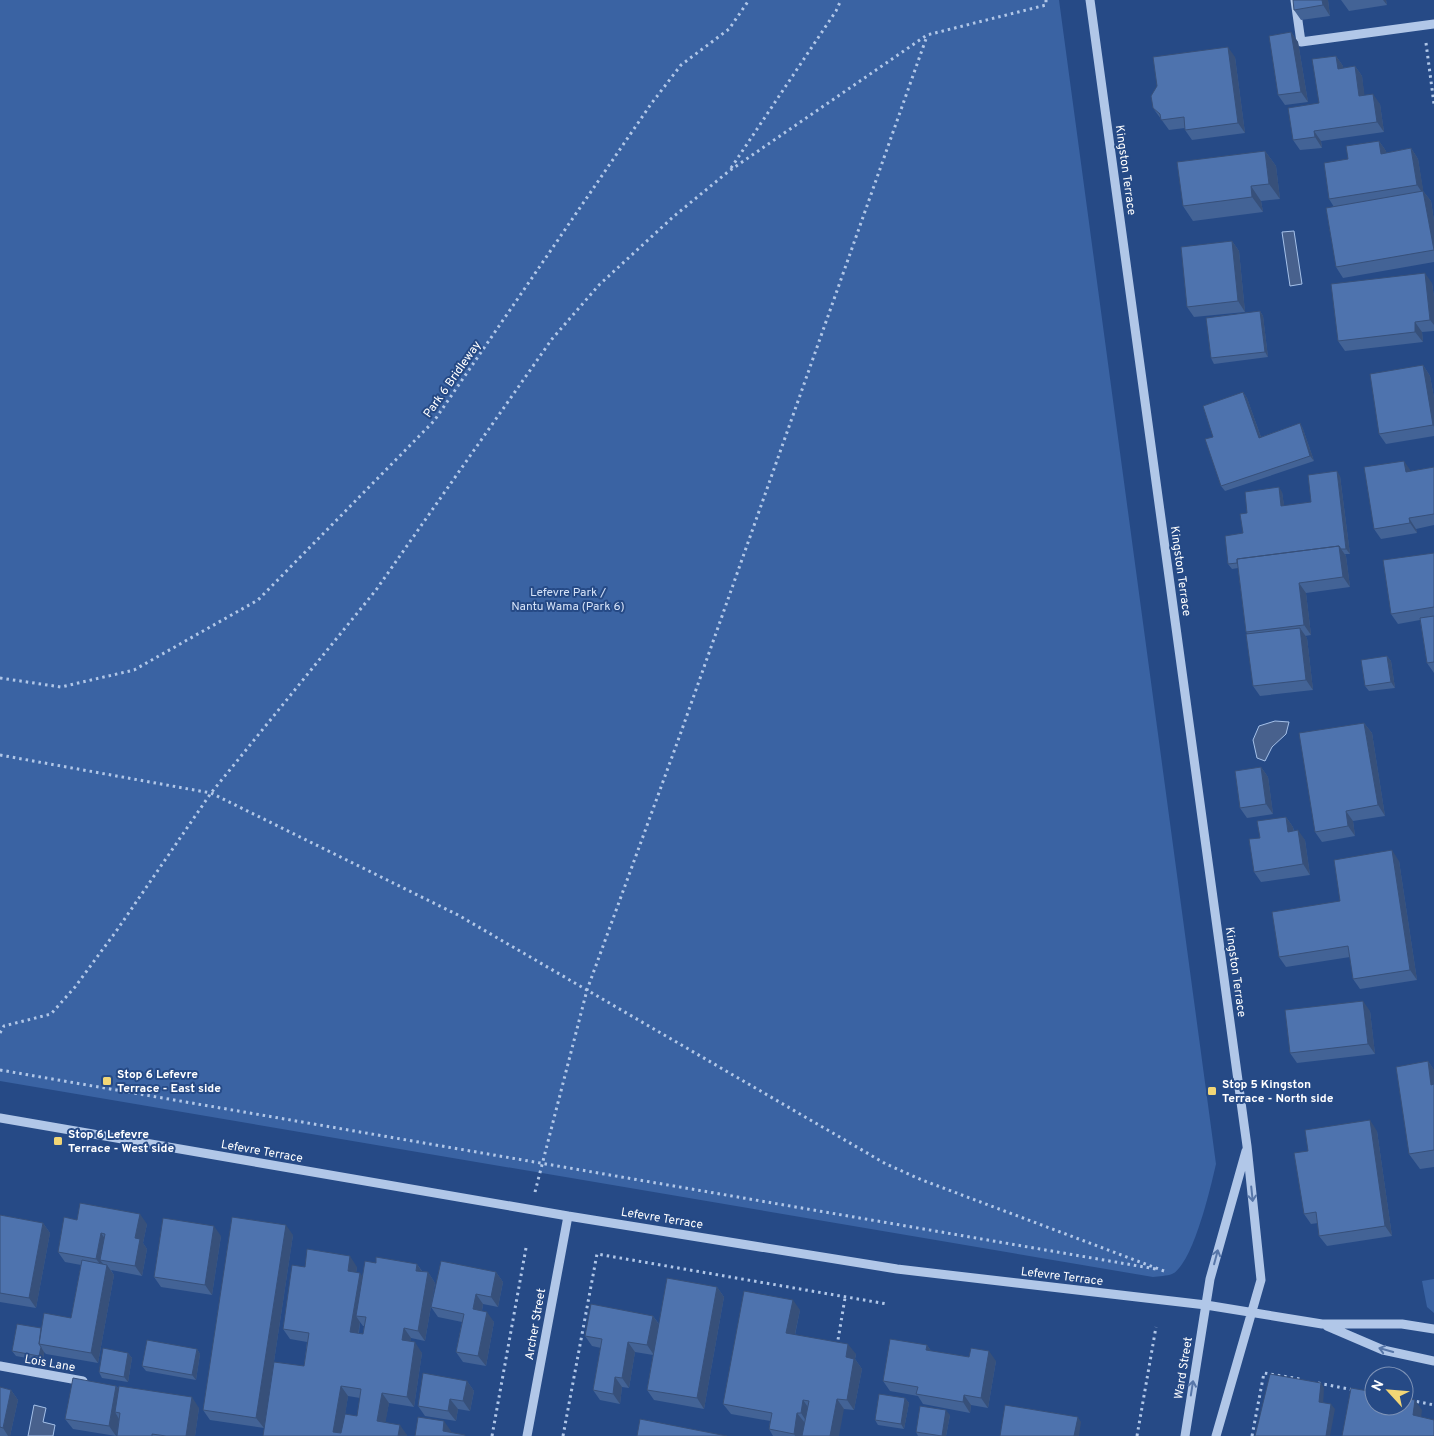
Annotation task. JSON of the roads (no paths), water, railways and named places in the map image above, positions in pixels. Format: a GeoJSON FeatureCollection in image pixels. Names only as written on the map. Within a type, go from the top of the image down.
{"type":"FeatureCollection","features":[{"type":"Feature","properties":{"kind":"street","name":"Kingston Terrace"},"geometry":{"type":"LineString","coordinates":[[1090,0],[1247,1146],[1261,1280],[1253,1312]]}},
{"type":"Feature","properties":{"kind":"street"},"geometry":{"type":"LineString","coordinates":[[1295,0],[1301,42],[1434,24]]}},
{"type":"Feature","properties":{"kind":"street","name":"Lefevre Terrace"},"geometry":{"type":"LineString","coordinates":[[0,1118],[530,1210],[897,1269],[1206,1305],[1322,1324],[1402,1324],[1434,1329]]}},
{"type":"Feature","properties":{"kind":"street","name":"Kingston Terrace"},"geometry":{"type":"LineString","coordinates":[[1206,1305],[1210,1279],[1247,1146]]}},
{"type":"Feature","properties":{"kind":"street","name":"Archer Street"},"geometry":{"type":"LineString","coordinates":[[527,1436],[568,1216]]}},
{"type":"Feature","properties":{"kind":"street","name":"Ward Street"},"geometry":{"type":"LineString","coordinates":[[1185,1436],[1206,1305]]}},
{"type":"Feature","properties":{"kind":"street"},"geometry":{"type":"LineString","coordinates":[[1216,1436],[1253,1312]]}},
{"type":"Feature","properties":{"kind":"street","name":"Lefevre Terrace"},"geometry":{"type":"LineString","coordinates":[[1322,1324],[1383,1350],[1434,1361]]}},
{"type":"Feature","properties":{"kind":"street","name":"Lois Lane"},"geometry":{"type":"LineString","coordinates":[[0,1366],[96,1384]]}},
{"type":"Feature","properties":{"kind":"place","name":"Stop 6 Lefevre Terrace - East side"},"geometry":{"type":"Point","coordinates":[107,1081]}},
{"type":"Feature","properties":{"kind":"place","name":"Stop 5 Kingston Terrace - North side"},"geometry":{"type":"Point","coordinates":[1212,1091]}},
{"type":"Feature","properties":{"kind":"place","name":"Stop 6 Lefevre Terrace - West side"},"geometry":{"type":"Point","coordinates":[58,1141]}},
{"type":"Feature","properties":{"kind":"park label","name":"Lefevre Park / Nantu Wama (Park 6)"},"geometry":{"type":"Point","coordinates":[568,599]}}]}
